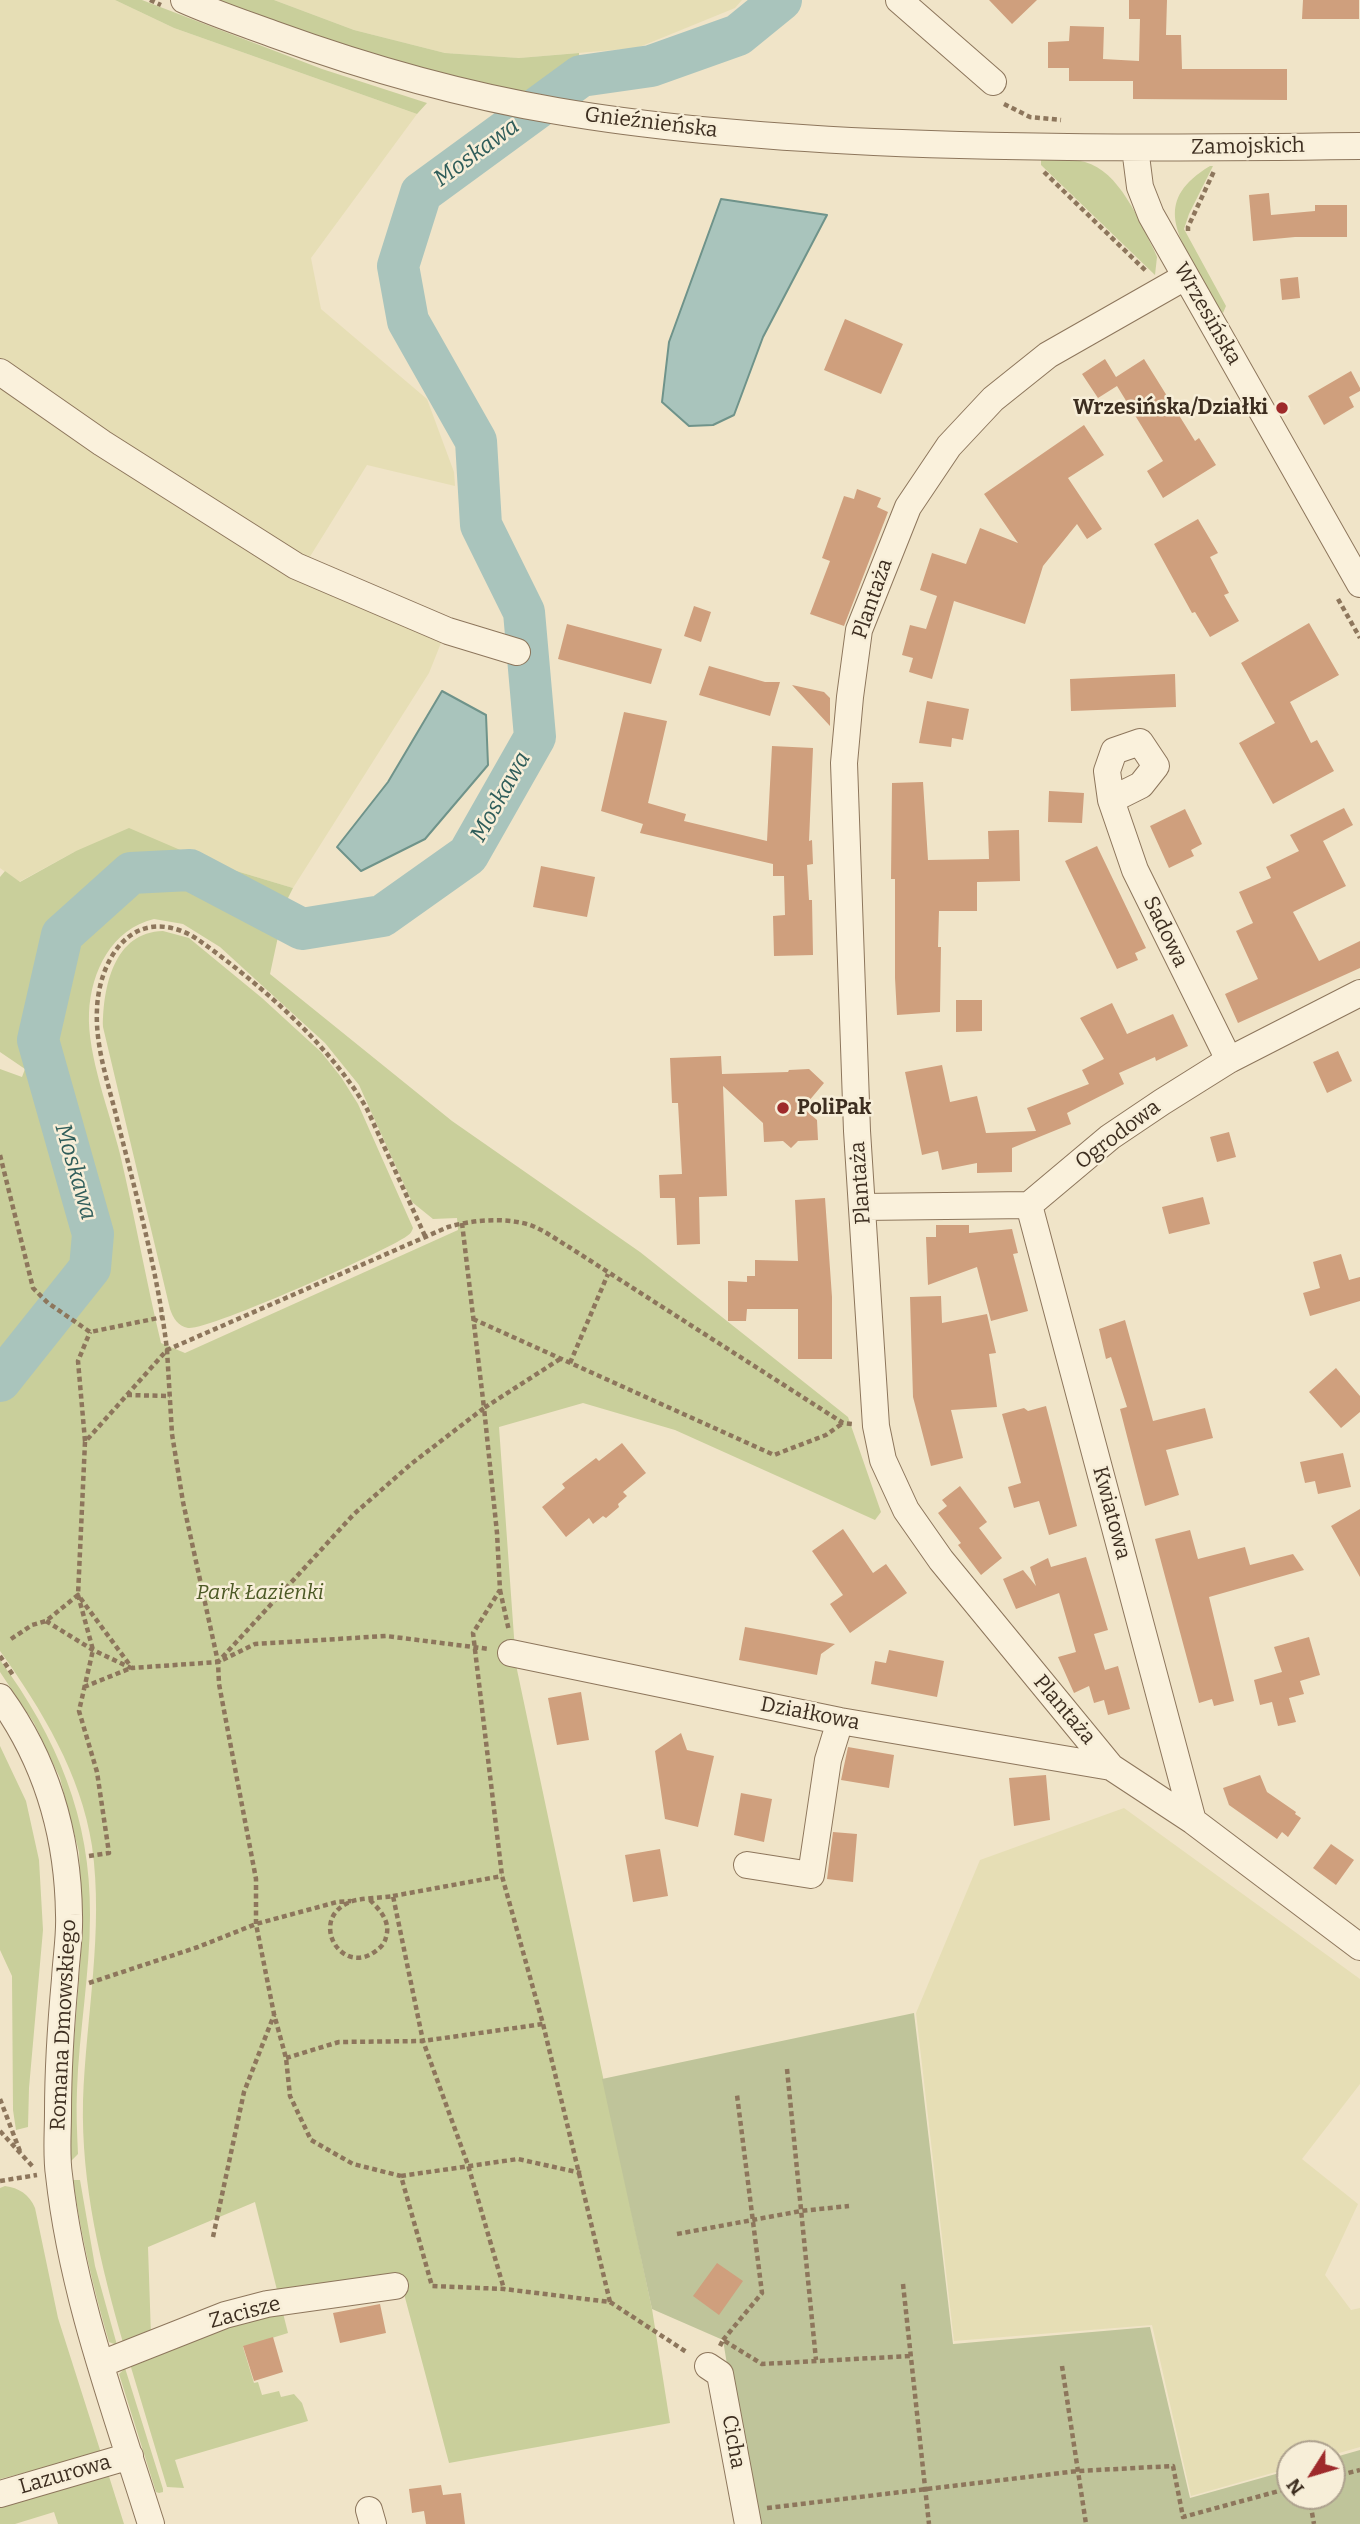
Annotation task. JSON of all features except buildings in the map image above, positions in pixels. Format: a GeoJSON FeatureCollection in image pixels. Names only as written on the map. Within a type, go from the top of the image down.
{"type":"FeatureCollection","features":[{"type":"Feature","properties":{"kind":"street","name":"Gnieźnieńska"},"geometry":{"type":"LineString","coordinates":[[184,0],[307,46],[399,75],[556,111],[721,132],[831,140],[1135,148]]}},
{"type":"Feature","properties":{"kind":"street"},"geometry":{"type":"LineString","coordinates":[[899,0],[993,82]]}},
{"type":"Feature","properties":{"kind":"street","name":"Zamojskich"},"geometry":{"type":"LineString","coordinates":[[1135,148],[1360,146]]}},
{"type":"Feature","properties":{"kind":"street","name":"Wrzesińska"},"geometry":{"type":"LineString","coordinates":[[1135,148],[1137,171],[1145,201],[1185,277],[1360,584]]}},
{"type":"Feature","properties":{"kind":"street","name":"Plantaża"},"geometry":{"type":"LineString","coordinates":[[1185,277],[1048,355],[984,408],[949,446],[908,508],[859,630],[844,763],[862,1207],[876,1426],[883,1460],[913,1520],[941,1560],[1111,1767],[1193,1821],[1360,1947]]}},
{"type":"Feature","properties":{"kind":"street"},"geometry":{"type":"LineString","coordinates":[[0,372],[102,443],[296,566],[448,631],[517,652]]}},
{"type":"Feature","properties":{"kind":"street","name":"Sadowa"},"geometry":{"type":"LineString","coordinates":[[1111,800],[1135,870],[1228,1060]]}},
{"type":"Feature","properties":{"kind":"street","name":"Ogrodowa"},"geometry":{"type":"LineString","coordinates":[[1029,1205],[1110,1137],[1228,1060],[1360,993]]}},
{"type":"Feature","properties":{"kind":"street"},"geometry":{"type":"LineString","coordinates":[[862,1207],[1029,1205]]}},
{"type":"Feature","properties":{"kind":"street","name":"Kwiatowa"},"geometry":{"type":"LineString","coordinates":[[1029,1205],[1193,1821]]}},
{"type":"Feature","properties":{"kind":"street","name":"Działkowa"},"geometry":{"type":"LineString","coordinates":[[511,1653],[839,1721],[1111,1767]]}},
{"type":"Feature","properties":{"kind":"street","name":"Romana Dmowskiego"},"geometry":{"type":"LineString","coordinates":[[0,1696],[40,1765],[56,1808],[65,1859],[70,1917],[58,2065],[58,2172],[69,2249],[101,2364],[151,2524]]}},
{"type":"Feature","properties":{"kind":"street"},"geometry":{"type":"LineString","coordinates":[[747,1865],[811,1875],[828,1760],[839,1721]]}},
{"type":"Feature","properties":{"kind":"street","name":"Zacisze"},"geometry":{"type":"LineString","coordinates":[[101,2364],[225,2315],[267,2304],[395,2286]]}},
{"type":"Feature","properties":{"kind":"street","name":"Cicha"},"geometry":{"type":"LineString","coordinates":[[708,2366],[720,2374],[747,2517]]}},
{"type":"Feature","properties":{"kind":"street","name":"Lazurowa"},"geometry":{"type":"LineString","coordinates":[[0,2494],[130,2456]]}},
{"type":"Feature","properties":{"kind":"path"},"geometry":{"type":"LineString","coordinates":[[1189,234],[1188,228],[1216,168],[1224,163]]}},
{"type":"Feature","properties":{"kind":"path"},"geometry":{"type":"LineString","coordinates":[[1037,165],[1149,274]]}},
{"type":"Feature","properties":{"kind":"path"},"geometry":{"type":"LineString","coordinates":[[425,1236],[367,1109],[324,1050],[261,991],[198,939],[171,928],[150,926],[133,933],[122,943],[106,967],[99,994],[97,1041],[143,1224],[163,1317],[172,1434],[183,1502],[218,1662],[219,1684],[256,1879],[256,1924],[286,2058],[290,2096],[311,2140],[353,2164],[401,2176],[519,2159],[581,2173]]}},
{"type":"Feature","properties":{"kind":"path"},"geometry":{"type":"LineString","coordinates":[[0,1155],[33,1289],[48,1303],[90,1332],[163,1317]]}},
{"type":"Feature","properties":{"kind":"path"},"geometry":{"type":"LineString","coordinates":[[85,1441],[167,1350],[425,1236],[463,1223],[501,1221],[530,1225],[569,1247],[843,1423],[876,1426]]}},
{"type":"Feature","properties":{"kind":"path"},"geometry":{"type":"LineString","coordinates":[[463,1223],[497,1533],[500,1590],[473,1633],[502,1876],[581,2173],[610,2302]]}},
{"type":"Feature","properties":{"kind":"path"},"geometry":{"type":"LineString","coordinates":[[570,1363],[608,1274]]}},
{"type":"Feature","properties":{"kind":"path"},"geometry":{"type":"LineString","coordinates":[[472,1319],[774,1455],[826,1435],[843,1423]]}},
{"type":"Feature","properties":{"kind":"path"},"geometry":{"type":"LineString","coordinates":[[88,1856],[109,1853],[97,1772],[79,1711],[93,1650],[78,1595],[85,1441],[78,1361],[90,1332]]}},
{"type":"Feature","properties":{"kind":"path"},"geometry":{"type":"LineString","coordinates":[[218,1662],[354,1514],[411,1464],[484,1408],[560,1359]]}},
{"type":"Feature","properties":{"kind":"path"},"geometry":{"type":"LineString","coordinates":[[127,1395],[170,1396]]}},
{"type":"Feature","properties":{"kind":"path"},"geometry":{"type":"LineString","coordinates":[[11,1639],[32,1625],[46,1621],[78,1595]]}},
{"type":"Feature","properties":{"kind":"path"},"geometry":{"type":"LineString","coordinates":[[78,1595],[132,1668]]}},
{"type":"Feature","properties":{"kind":"path"},"geometry":{"type":"LineString","coordinates":[[46,1621],[93,1650],[132,1668]]}},
{"type":"Feature","properties":{"kind":"path"},"geometry":{"type":"LineString","coordinates":[[85,1687],[132,1668],[218,1662],[255,1644],[386,1636],[476,1647]]}},
{"type":"Feature","properties":{"kind":"path"},"geometry":{"type":"LineString","coordinates":[[88,1983],[198,1947],[256,1924],[338,1902],[370,1900],[502,1876]]}},
{"type":"Feature","properties":{"kind":"path"},"geometry":{"type":"LineString","coordinates":[[393,1896],[423,2041],[468,2165],[504,2289]]}},
{"type":"Feature","properties":{"kind":"path"},"geometry":{"type":"LineString","coordinates":[[352,1901],[337,1910],[330,1922],[330,1935],[338,1950],[352,1958],[361,1958],[370,1956],[382,1946],[386,1938],[387,1927],[382,1912],[370,1900]]}},
{"type":"Feature","properties":{"kind":"path"},"geometry":{"type":"LineString","coordinates":[[213,2237],[244,2092],[274,2014]]}},
{"type":"Feature","properties":{"kind":"path"},"geometry":{"type":"LineString","coordinates":[[286,2058],[339,2042],[423,2041],[543,2024]]}},
{"type":"Feature","properties":{"kind":"path"},"geometry":{"type":"LineString","coordinates":[[787,2069],[816,2360]]}},
{"type":"Feature","properties":{"kind":"path"},"geometry":{"type":"LineString","coordinates":[[401,2176],[432,2286],[504,2289],[610,2302],[708,2366],[723,2340],[762,2292],[737,2095]]}},
{"type":"Feature","properties":{"kind":"path"},"geometry":{"type":"LineString","coordinates":[[0,2099],[20,2154]]}},
{"type":"Feature","properties":{"kind":"path"},"geometry":{"type":"LineString","coordinates":[[0,2131],[40,2174],[0,2181]]}},
{"type":"Feature","properties":{"kind":"path"},"geometry":{"type":"LineString","coordinates":[[677,2234],[801,2211],[849,2206]]}},
{"type":"Feature","properties":{"kind":"path"},"geometry":{"type":"LineString","coordinates":[[903,2284],[929,2524]]}},
{"type":"Feature","properties":{"kind":"path"},"geometry":{"type":"LineString","coordinates":[[723,2340],[762,2364],[911,2356]]}},
{"type":"Feature","properties":{"kind":"path"},"geometry":{"type":"LineString","coordinates":[[1062,2366],[1086,2524]]}},
{"type":"Feature","properties":{"kind":"path"},"geometry":{"type":"LineString","coordinates":[[747,2517],[925,2489],[1078,2471],[1173,2466],[1184,2524]]}},
{"type":"Feature","properties":{"kind":"path"},"geometry":{"type":"LineString","coordinates":[[1183,2518],[1276,2492]]}},
{"type":"Feature","properties":{"kind":"shaded area"},"geometry":{"type":"Polygon","coordinates":[[[0,0],[115,0],[174,28],[417,114],[311,258],[321,309],[427,399],[454,472],[455,486],[367,465],[306,563],[0,362],[0,0]]]}},
{"type":"Feature","properties":{"kind":"shaded area"},"geometry":{"type":"Polygon","coordinates":[[[274,0],[742,0],[735,8],[637,48],[519,58],[445,53],[354,30],[274,0]]]}},
{"type":"Feature","properties":{"kind":"shaded area"},"geometry":{"type":"Polygon","coordinates":[[[0,381],[194,517],[301,577],[443,638],[429,673],[293,888],[213,864],[76,851],[19,882],[0,868],[0,381]]]}},
{"type":"Feature","properties":{"kind":"shaded area"},"geometry":{"type":"Polygon","coordinates":[[[1124,1808],[1360,1979],[1360,2084],[1302,2159],[1358,2204],[1325,2275],[1351,2310],[1360,2308],[1360,2447],[1346,2451],[1346,2440],[1276,2440],[1276,2472],[1191,2496],[1152,2325],[954,2341],[916,2013],[980,1860],[1124,1808]]]}},
{"type":"Feature","properties":{"kind":"green space"},"geometry":{"type":"Polygon","coordinates":[[[115,0],[142,0],[322,69],[427,103],[417,114],[174,28],[115,0]]]}},
{"type":"Feature","properties":{"kind":"green space"},"geometry":{"type":"Polygon","coordinates":[[[215,0],[274,0],[354,30],[445,53],[519,58],[579,53],[580,103],[441,74],[305,32],[215,0]]]}},
{"type":"Feature","properties":{"kind":"green space"},"geometry":{"type":"Polygon","coordinates":[[[1041,159],[1085,162],[1108,175],[1135,211],[1154,250],[1157,257],[1155,275],[1041,165],[1041,159]]]}},
{"type":"Feature","properties":{"kind":"green space"},"geometry":{"type":"Polygon","coordinates":[[[1213,166],[1184,229],[1226,306],[1223,313],[1184,245],[1175,217],[1176,204],[1182,191],[1193,178],[1213,166]]]}},
{"type":"Feature","properties":{"kind":"green space","name":"Park Łazienki"},"geometry":{"type":"Polygon","coordinates":[[[129,828],[213,864],[293,888],[285,904],[270,974],[452,1121],[640,1252],[848,1417],[881,1512],[875,1520],[675,1430],[583,1403],[499,1427],[516,1665],[652,2309],[670,2423],[449,2463],[399,2275],[278,2294],[255,2202],[148,2247],[151,2336],[124,2346],[94,2225],[83,2132],[95,1942],[92,1846],[79,1793],[58,1744],[31,1696],[0,1651],[0,1069],[22,1077],[25,1069],[0,1052],[0,877],[5,871],[20,882],[76,851],[129,828]],[[154,919],[139,924],[116,942],[106,954],[94,982],[89,1029],[95,1065],[120,1154],[161,1343],[185,1353],[458,1230],[457,1218],[433,1219],[412,1202],[359,1085],[325,1043],[220,947],[183,924],[154,919]]]}},
{"type":"Feature","properties":{"kind":"green space"},"geometry":{"type":"Polygon","coordinates":[[[163,931],[189,938],[262,998],[321,1052],[358,1104],[413,1228],[411,1233],[392,1245],[333,1273],[227,1317],[188,1328],[176,1321],[170,1309],[103,1027],[109,979],[122,951],[146,934],[163,931]]]}},
{"type":"Feature","properties":{"kind":"green space"},"geometry":{"type":"Polygon","coordinates":[[[0,1660],[38,1719],[67,1780],[77,1812],[89,1879],[90,1937],[78,2068],[78,2154],[71,2161],[70,2093],[83,1927],[79,1852],[60,1778],[34,1723],[0,1672],[0,1660]]]}},
{"type":"Feature","properties":{"kind":"green space"},"geometry":{"type":"Polygon","coordinates":[[[0,1746],[26,1801],[39,1860],[43,1930],[28,2127],[16,2130],[13,2110],[12,1976],[0,1950],[0,1746]]]}},
{"type":"Feature","properties":{"kind":"green space"},"geometry":{"type":"Polygon","coordinates":[[[914,2013],[953,2344],[1150,2327],[1190,2498],[1276,2474],[1276,2510],[1346,2510],[1346,2454],[1360,2450],[1360,2524],[753,2524],[723,2340],[652,2309],[602,2079],[914,2013]]]}},
{"type":"Feature","properties":{"kind":"green space"},"geometry":{"type":"Polygon","coordinates":[[[73,2180],[80,2180],[95,2266],[117,2345],[109,2342],[98,2302],[73,2180]]]}},
{"type":"Feature","properties":{"kind":"green space"},"geometry":{"type":"Polygon","coordinates":[[[5,2186],[23,2192],[35,2208],[58,2318],[101,2453],[0,2479],[0,2188],[5,2186]]]}},
{"type":"Feature","properties":{"kind":"green space"},"geometry":{"type":"Polygon","coordinates":[[[283,2313],[288,2333],[243,2347],[254,2383],[258,2382],[262,2395],[279,2391],[281,2397],[294,2394],[302,2403],[308,2421],[175,2460],[184,2488],[167,2487],[130,2364],[189,2333],[283,2313]]]}},
{"type":"Feature","properties":{"kind":"green space"},"geometry":{"type":"Polygon","coordinates":[[[125,2368],[163,2492],[156,2492],[119,2374],[125,2368]]]}},
{"type":"Feature","properties":{"kind":"green space"},"geometry":{"type":"Polygon","coordinates":[[[107,2470],[124,2524],[58,2524],[54,2512],[15,2524],[0,2524],[0,2505],[107,2470]]]}},
{"type":"Feature","properties":{"kind":"water"},"geometry":{"type":"Polygon","coordinates":[[[721,199],[827,215],[763,337],[734,415],[713,425],[689,426],[662,402],[669,342],[721,199]]]}},
{"type":"Feature","properties":{"kind":"water"},"geometry":{"type":"Polygon","coordinates":[[[442,691],[486,715],[488,765],[425,839],[361,871],[337,847],[388,782],[442,691]]]}},
{"type":"Feature","properties":{"kind":"waterway","name":"Moskawa"},"geometry":{"type":"LineString","coordinates":[[0,1381],[90,1268],[93,1234],[38,1040],[62,935],[131,873],[190,870],[302,929],[382,916],[468,855],[535,737],[524,612],[481,525],[476,441],[408,321],[398,266],[421,193],[581,76],[651,66],[738,35],[781,0]]}},
{"type":"Feature","properties":{"kind":"place","name":"Wrzesińska/Działki"},"geometry":{"type":"Point","coordinates":[1282,408]}},
{"type":"Feature","properties":{"kind":"place","name":"PoliPak"},"geometry":{"type":"Point","coordinates":[783,1108]}}]}
